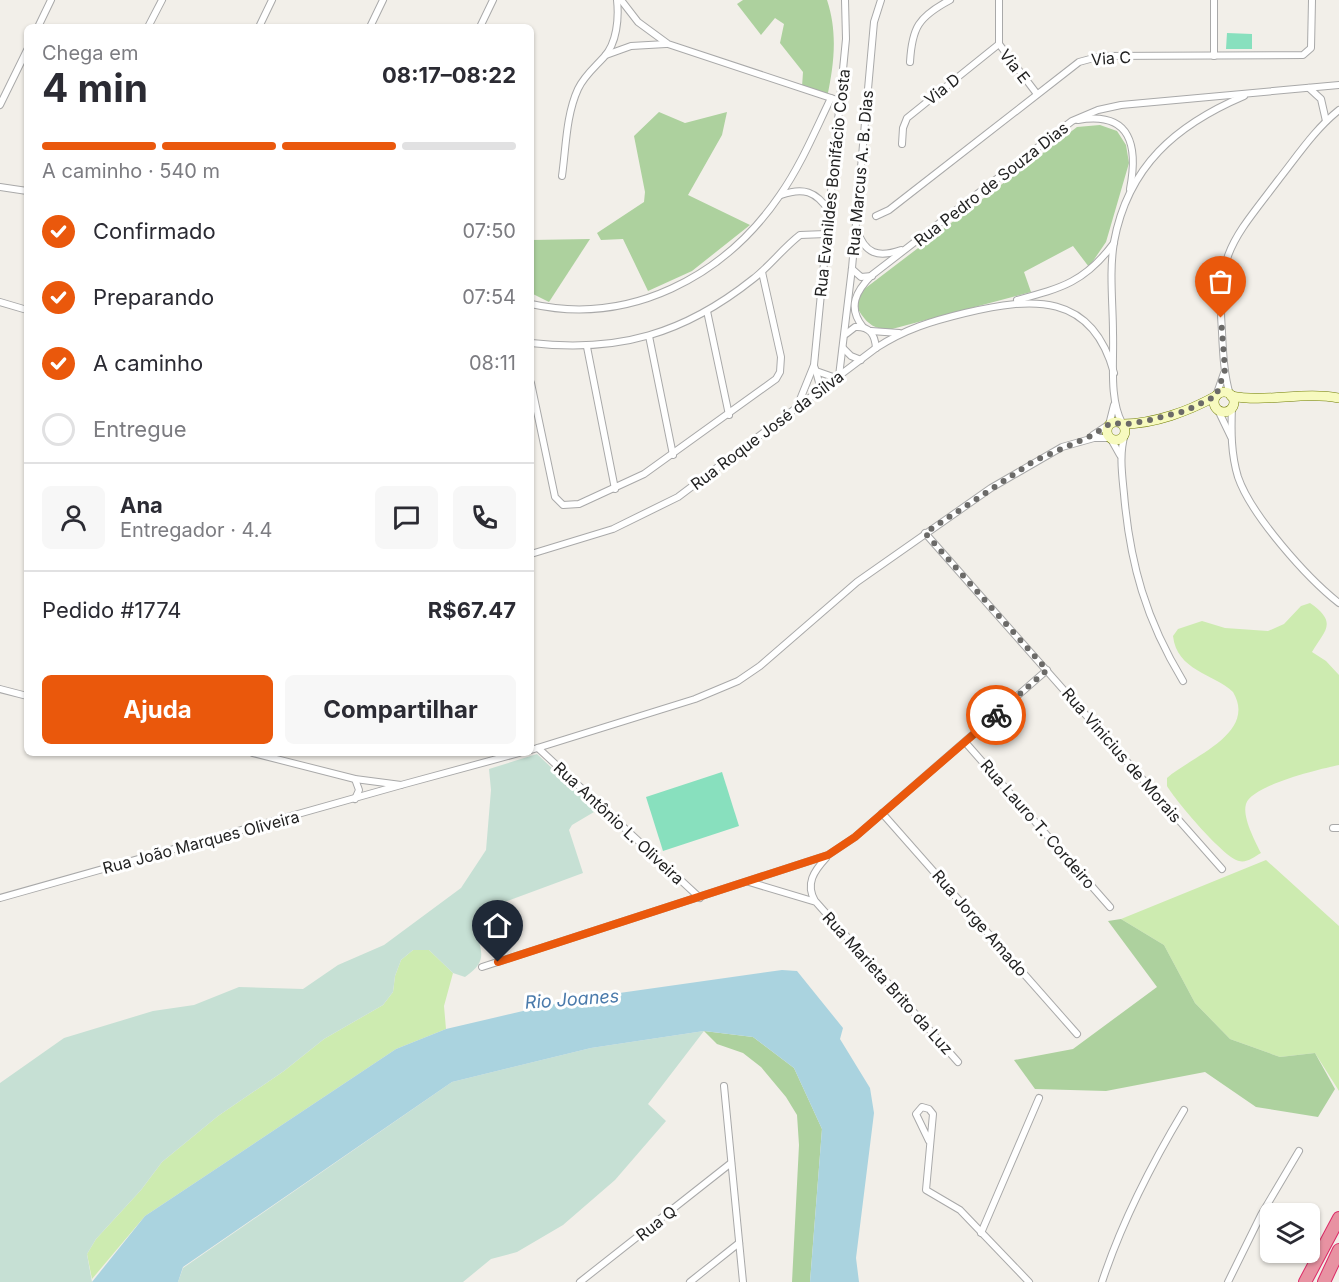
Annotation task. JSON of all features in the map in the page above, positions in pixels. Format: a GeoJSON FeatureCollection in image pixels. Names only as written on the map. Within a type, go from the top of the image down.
{"type":"FeatureCollection","features":[{"type":"Feature","properties":{"kind":"highway"},"geometry":{"type":"LineString","coordinates":[[1305,1282],[1339,1218]]}},
{"type":"Feature","properties":{"kind":"highway"},"geometry":{"type":"LineString","coordinates":[[1324,1282],[1339,1250]]}},
{"type":"Feature","properties":{"kind":"street"},"geometry":{"type":"LineString","coordinates":[[39,24],[51,0]]}},
{"type":"Feature","properties":{"kind":"street"},"geometry":{"type":"LineString","coordinates":[[150,24],[162,0]]}},
{"type":"Feature","properties":{"kind":"street"},"geometry":{"type":"LineString","coordinates":[[260,24],[272,0]]}},
{"type":"Feature","properties":{"kind":"street"},"geometry":{"type":"LineString","coordinates":[[371,24],[383,0]]}},
{"type":"Feature","properties":{"kind":"street"},"geometry":{"type":"LineString","coordinates":[[481,24],[493,0]]}},
{"type":"Feature","properties":{"kind":"street"},"geometry":{"type":"LineString","coordinates":[[619,0],[638,22],[668,44],[840,101]]}},
{"type":"Feature","properties":{"kind":"street"},"geometry":{"type":"LineString","coordinates":[[562,176],[574,100],[586,76],[606,56],[615,35],[619,0]]}},
{"type":"Feature","properties":{"kind":"street","name":"Rua Evanildes Bonifácio Costa"},"geometry":{"type":"LineString","coordinates":[[815,368],[846,39],[844,0]]}},
{"type":"Feature","properties":{"kind":"street","name":"Rua Marcus A. B. Dias"},"geometry":{"type":"LineString","coordinates":[[838,377],[852,268],[874,22],[881,0]]}},
{"type":"Feature","properties":{"kind":"street"},"geometry":{"type":"LineString","coordinates":[[910,62],[911,38],[915,27],[950,0]]}},
{"type":"Feature","properties":{"kind":"street","name":"Via E"},"geometry":{"type":"LineString","coordinates":[[999,0],[999,44],[1037,94]]}},
{"type":"Feature","properties":{"kind":"street"},"geometry":{"type":"LineString","coordinates":[[1214,0],[1214,56]]}},
{"type":"Feature","properties":{"kind":"street","name":"Via C"},"geometry":{"type":"LineString","coordinates":[[876,216],[889,210],[1079,62],[1094,57],[1296,56],[1308,52],[1311,43],[1312,0]]}},
{"type":"Feature","properties":{"kind":"street"},"geometry":{"type":"LineString","coordinates":[[606,56],[637,45],[668,44]]}},
{"type":"Feature","properties":{"kind":"street","name":"Via D"},"geometry":{"type":"LineString","coordinates":[[902,144],[904,123],[911,113],[999,44]]}},
{"type":"Feature","properties":{"kind":"street"},"geometry":{"type":"LineString","coordinates":[[0,105],[24,56]]}},
{"type":"Feature","properties":{"kind":"street","name":"Rua Pedro de Souza Dias"},"geometry":{"type":"LineString","coordinates":[[863,327],[857,320],[853,306],[860,288],[873,274],[1072,122],[1098,110],[1121,105],[1339,85]]}},
{"type":"Feature","properties":{"kind":"street"},"geometry":{"type":"LineString","coordinates":[[1309,88],[1321,99],[1326,121]]}},
{"type":"Feature","properties":{"kind":"street"},"geometry":{"type":"LineString","coordinates":[[1129,192],[1150,161],[1178,131],[1209,111],[1250,94]]}},
{"type":"Feature","properties":{"kind":"street"},"geometry":{"type":"LineString","coordinates":[[534,304],[567,310],[600,309],[635,303],[668,292],[701,274],[730,251],[780,195],[806,151],[831,98]]}},
{"type":"Feature","properties":{"kind":"street"},"geometry":{"type":"LineString","coordinates":[[1339,110],[1326,121],[1254,212],[1229,250],[1220,288],[1225,370],[1231,396],[1232,439],[1238,476],[1252,503],[1298,563],[1339,603]]}},
{"type":"Feature","properties":{"kind":"street"},"geometry":{"type":"LineString","coordinates":[[1072,122],[1095,119],[1108,121],[1127,134],[1135,155],[1129,192],[1114,243],[1115,399],[1124,429],[1121,462],[1128,536],[1135,574],[1155,629],[1183,681]]}},
{"type":"Feature","properties":{"kind":"street"},"geometry":{"type":"LineString","coordinates":[[0,188],[24,191]]}},
{"type":"Feature","properties":{"kind":"street"},"geometry":{"type":"LineString","coordinates":[[780,195],[800,190],[810,191],[817,195],[829,211]]}},
{"type":"Feature","properties":{"kind":"street"},"geometry":{"type":"LineString","coordinates":[[855,227],[867,250]]}},
{"type":"Feature","properties":{"kind":"street"},"geometry":{"type":"LineString","coordinates":[[534,343],[588,347],[649,336],[678,326],[707,311],[762,272],[800,236],[812,233],[826,234]]}},
{"type":"Feature","properties":{"kind":"street","name":"Rua Roque José da Silva"},"geometry":{"type":"LineString","coordinates":[[534,553],[613,529],[656,509],[697,484],[899,333],[926,323],[1054,291],[1080,279],[1102,260],[1114,243]]}},
{"type":"Feature","properties":{"kind":"street"},"geometry":{"type":"LineString","coordinates":[[852,257],[858,251],[867,250],[885,255],[909,248]]}},
{"type":"Feature","properties":{"kind":"street"},"geometry":{"type":"LineString","coordinates":[[852,268],[861,277],[873,274],[879,263],[875,254]]}},
{"type":"Feature","properties":{"kind":"street"},"geometry":{"type":"LineString","coordinates":[[534,398],[553,492],[558,502],[563,505],[579,504],[615,489],[673,455],[769,386],[780,372],[781,357],[762,272]]}},
{"type":"Feature","properties":{"kind":"street"},"geometry":{"type":"LineString","coordinates":[[0,302],[24,309]]}},
{"type":"Feature","properties":{"kind":"street","name":"Rua Roque José da Silva"},"geometry":{"type":"LineString","coordinates":[[1001,304],[1041,303],[1076,315],[1101,340],[1114,373]]}},
{"type":"Feature","properties":{"kind":"street"},"geometry":{"type":"LineString","coordinates":[[707,311],[729,415]]}},
{"type":"Feature","properties":{"kind":"street"},"geometry":{"type":"LineString","coordinates":[[845,334],[851,328],[863,327],[871,331],[899,333]]}},
{"type":"Feature","properties":{"kind":"street"},"geometry":{"type":"LineString","coordinates":[[871,331],[876,348]]}},
{"type":"Feature","properties":{"kind":"street"},"geometry":{"type":"LineString","coordinates":[[649,336],[673,455]]}},
{"type":"Feature","properties":{"kind":"street"},"geometry":{"type":"LineString","coordinates":[[588,347],[615,489]]}},
{"type":"Feature","properties":{"kind":"street"},"geometry":{"type":"LineString","coordinates":[[843,348],[851,356],[861,360]]}},
{"type":"Feature","properties":{"kind":"street"},"geometry":{"type":"LineString","coordinates":[[815,368],[838,377]]}},
{"type":"Feature","properties":{"kind":"street"},"geometry":{"type":"LineString","coordinates":[[795,410],[815,368]]}},
{"type":"Feature","properties":{"kind":"street"},"geometry":{"type":"LineString","coordinates":[[815,368],[818,392]]}},
{"type":"Feature","properties":{"kind":"street"},"geometry":{"type":"LineString","coordinates":[[1225,370],[1214,402],[1232,439]]}},
{"type":"Feature","properties":{"kind":"street"},"geometry":{"type":"LineString","coordinates":[[810,379],[818,392]]}},
{"type":"Feature","properties":{"kind":"street"},"geometry":{"type":"LineString","coordinates":[[1084,440],[1119,440],[1124,429],[1185,411],[1222,393],[1261,399],[1309,396],[1339,398]]}},
{"type":"Feature","properties":{"kind":"street"},"geometry":{"type":"LineString","coordinates":[[1115,399],[1107,434],[1116,445],[1121,462]]}},
{"type":"Feature","properties":{"kind":"street"},"geometry":{"type":"LineString","coordinates":[[1185,411],[1227,411],[1232,407],[1261,399]]}},
{"type":"Feature","properties":{"kind":"street"},"geometry":{"type":"LineString","coordinates":[[534,749],[695,699],[738,681],[760,666],[857,582],[925,533],[1034,461],[1084,440],[1117,421],[1124,429]]}},
{"type":"Feature","properties":{"kind":"street","name":"Rua Vinicius de Morais"},"geometry":{"type":"LineString","coordinates":[[925,533],[1222,869]]}},
{"type":"Feature","properties":{"kind":"street"},"geometry":{"type":"LineString","coordinates":[[816,902],[810,890],[811,879],[828,855],[882,813],[1047,670]]}},
{"type":"Feature","properties":{"kind":"street"},"geometry":{"type":"LineString","coordinates":[[0,689],[24,695]]}},
{"type":"Feature","properties":{"kind":"street","name":"Rua Lauro T. Cordeiro"},"geometry":{"type":"LineString","coordinates":[[965,742],[1110,907]]}},
{"type":"Feature","properties":{"kind":"street","name":"Rua Antônio L. Oliveira"},"geometry":{"type":"LineString","coordinates":[[534,749],[700,898]]}},
{"type":"Feature","properties":{"kind":"street"},"geometry":{"type":"LineString","coordinates":[[265,756],[355,779],[401,785]]}},
{"type":"Feature","properties":{"kind":"street","name":"Rua João Marques Oliveira"},"geometry":{"type":"LineString","coordinates":[[0,898],[510,756]]}},
{"type":"Feature","properties":{"kind":"street"},"geometry":{"type":"LineString","coordinates":[[355,779],[358,790],[355,799]]}},
{"type":"Feature","properties":{"kind":"street","name":"Rua Jorge Amado"},"geometry":{"type":"LineString","coordinates":[[882,813],[1077,1035]]}},
{"type":"Feature","properties":{"kind":"street"},"geometry":{"type":"LineString","coordinates":[[482,967],[828,855]]}},
{"type":"Feature","properties":{"kind":"street","name":"Rua Marieta Brito da Luz"},"geometry":{"type":"LineString","coordinates":[[749,882],[816,902],[958,1062]]}},
{"type":"Feature","properties":{"kind":"street"},"geometry":{"type":"LineString","coordinates":[[724,1086],[743,1282]]}},
{"type":"Feature","properties":{"kind":"street"},"geometry":{"type":"LineString","coordinates":[[981,1233],[1039,1098]]}},
{"type":"Feature","properties":{"kind":"street"},"geometry":{"type":"LineString","coordinates":[[929,1141],[916,1114],[922,1107],[929,1109],[933,1114],[926,1190],[960,1210],[1029,1282]]}},
{"type":"Feature","properties":{"kind":"street"},"geometry":{"type":"LineString","coordinates":[[1102,1282],[1118,1236],[1138,1193],[1184,1110]]}},
{"type":"Feature","properties":{"kind":"street"},"geometry":{"type":"LineString","coordinates":[[1228,1282],[1261,1215],[1299,1151]]}},
{"type":"Feature","properties":{"kind":"street","name":"Rua Q"},"geometry":{"type":"LineString","coordinates":[[580,1282],[589,1279],[731,1163]]}},
{"type":"Feature","properties":{"kind":"street"},"geometry":{"type":"LineString","coordinates":[[690,1282],[739,1244]]}},
{"type":"Feature","properties":{"kind":"green space"},"geometry":{"type":"Polygon","coordinates":[[[743,0],[827,0],[833,24],[834,49],[827,98],[802,87],[803,72],[780,43],[784,24],[775,18],[761,35],[737,4],[743,0]]]}},
{"type":"Feature","properties":{"kind":"green space"},"geometry":{"type":"Polygon","coordinates":[[[1227,33],[1252,34],[1252,49],[1226,49],[1227,33]]]}},
{"type":"Feature","properties":{"kind":"green space"},"geometry":{"type":"Polygon","coordinates":[[[659,112],[685,123],[727,112],[722,135],[688,195],[750,225],[692,271],[648,291],[623,239],[601,240],[597,233],[644,202],[645,192],[634,136],[659,112]]]}},
{"type":"Feature","properties":{"kind":"green space"},"geometry":{"type":"Polygon","coordinates":[[[1100,125],[1117,131],[1126,145],[1129,163],[1106,242],[1089,267],[1073,246],[1024,272],[1031,292],[892,329],[874,327],[862,316],[856,305],[863,290],[1077,127],[1100,125]]]}},
{"type":"Feature","properties":{"kind":"green space"},"geometry":{"type":"Polygon","coordinates":[[[590,239],[549,302],[534,294],[534,240],[590,239]]]}},
{"type":"Feature","properties":{"kind":"green space"},"geometry":{"type":"Polygon","coordinates":[[[1310,603],[1319,610],[1327,622],[1324,633],[1312,652],[1326,661],[1339,675],[1339,765],[1273,784],[1251,797],[1246,804],[1246,815],[1261,853],[1248,860],[1239,861],[1212,840],[1167,786],[1167,778],[1205,753],[1229,732],[1236,720],[1238,707],[1233,692],[1188,664],[1181,657],[1173,636],[1178,629],[1202,621],[1225,628],[1268,631],[1284,624],[1301,606],[1310,603]]]}},
{"type":"Feature","properties":{"kind":"green space"},"geometry":{"type":"Polygon","coordinates":[[[537,754],[594,808],[594,812],[572,825],[569,830],[583,873],[483,910],[475,924],[481,959],[473,971],[465,977],[453,973],[429,950],[413,950],[401,960],[395,976],[393,992],[383,1005],[324,1039],[284,1071],[218,1116],[162,1162],[141,1190],[96,1239],[87,1254],[92,1282],[0,1282],[0,1083],[64,1038],[153,1011],[194,1005],[239,987],[303,989],[338,965],[384,945],[461,888],[486,850],[491,790],[489,769],[537,754]]]}},
{"type":"Feature","properties":{"kind":"green space"},"geometry":{"type":"Polygon","coordinates":[[[722,772],[739,826],[663,851],[646,797],[722,772]]]}},
{"type":"Feature","properties":{"kind":"green space"},"geometry":{"type":"Polygon","coordinates":[[[1266,860],[1339,926],[1339,1091],[1315,1053],[1280,1057],[1230,1039],[1195,1003],[1164,945],[1121,919],[1266,860]]]}},
{"type":"Feature","properties":{"kind":"green space"},"geometry":{"type":"Polygon","coordinates":[[[1121,919],[1164,945],[1195,1003],[1230,1039],[1280,1057],[1315,1053],[1335,1089],[1318,1117],[1256,1107],[1205,1072],[1106,1091],[1035,1089],[1014,1060],[1073,1049],[1157,987],[1108,921],[1121,919]]]}},
{"type":"Feature","properties":{"kind":"green space"},"geometry":{"type":"Polygon","coordinates":[[[413,950],[429,950],[453,973],[444,1006],[446,1029],[396,1049],[145,1216],[92,1279],[87,1254],[96,1239],[141,1190],[162,1162],[218,1116],[284,1071],[324,1039],[383,1005],[393,992],[395,976],[401,960],[413,950]]]}},
{"type":"Feature","properties":{"kind":"green space"},"geometry":{"type":"Polygon","coordinates":[[[704,1031],[753,1037],[794,1068],[822,1129],[810,1282],[792,1282],[799,1145],[797,1115],[786,1097],[761,1067],[743,1053],[717,1044],[704,1031]]]}},
{"type":"Feature","properties":{"kind":"green space"},"geometry":{"type":"Polygon","coordinates":[[[704,1031],[648,1104],[666,1121],[615,1180],[563,1225],[517,1252],[491,1259],[463,1282],[178,1282],[183,1268],[452,1082],[591,1048],[704,1031]]]}},
{"type":"Feature","properties":{"kind":"water"},"geometry":{"type":"Polygon","coordinates":[[[782,970],[797,971],[843,1028],[840,1039],[870,1088],[874,1113],[856,1258],[859,1282],[810,1282],[822,1129],[794,1068],[753,1037],[704,1031],[591,1048],[452,1082],[183,1267],[178,1282],[92,1282],[145,1216],[396,1049],[446,1029],[570,1000],[782,970]]]}},
{"type":"Feature","properties":{"kind":"way so far"},"geometry":{"type":"LineString","coordinates":[[996,715],[1047,670],[925,533],[1034,461],[1062,447],[1084,440],[1111,423],[1117,421],[1128,424],[1185,411],[1216,396],[1225,370],[1221,318]]}},
{"type":"Feature","properties":{"kind":"route"},"geometry":{"type":"LineString","coordinates":[[498,962],[828,855],[855,837],[996,715]]}},
{"type":"Feature","properties":{"kind":"water label","name":"Rio Joanes"},"geometry":{"type":"Point","coordinates":[572,999]}}]}
